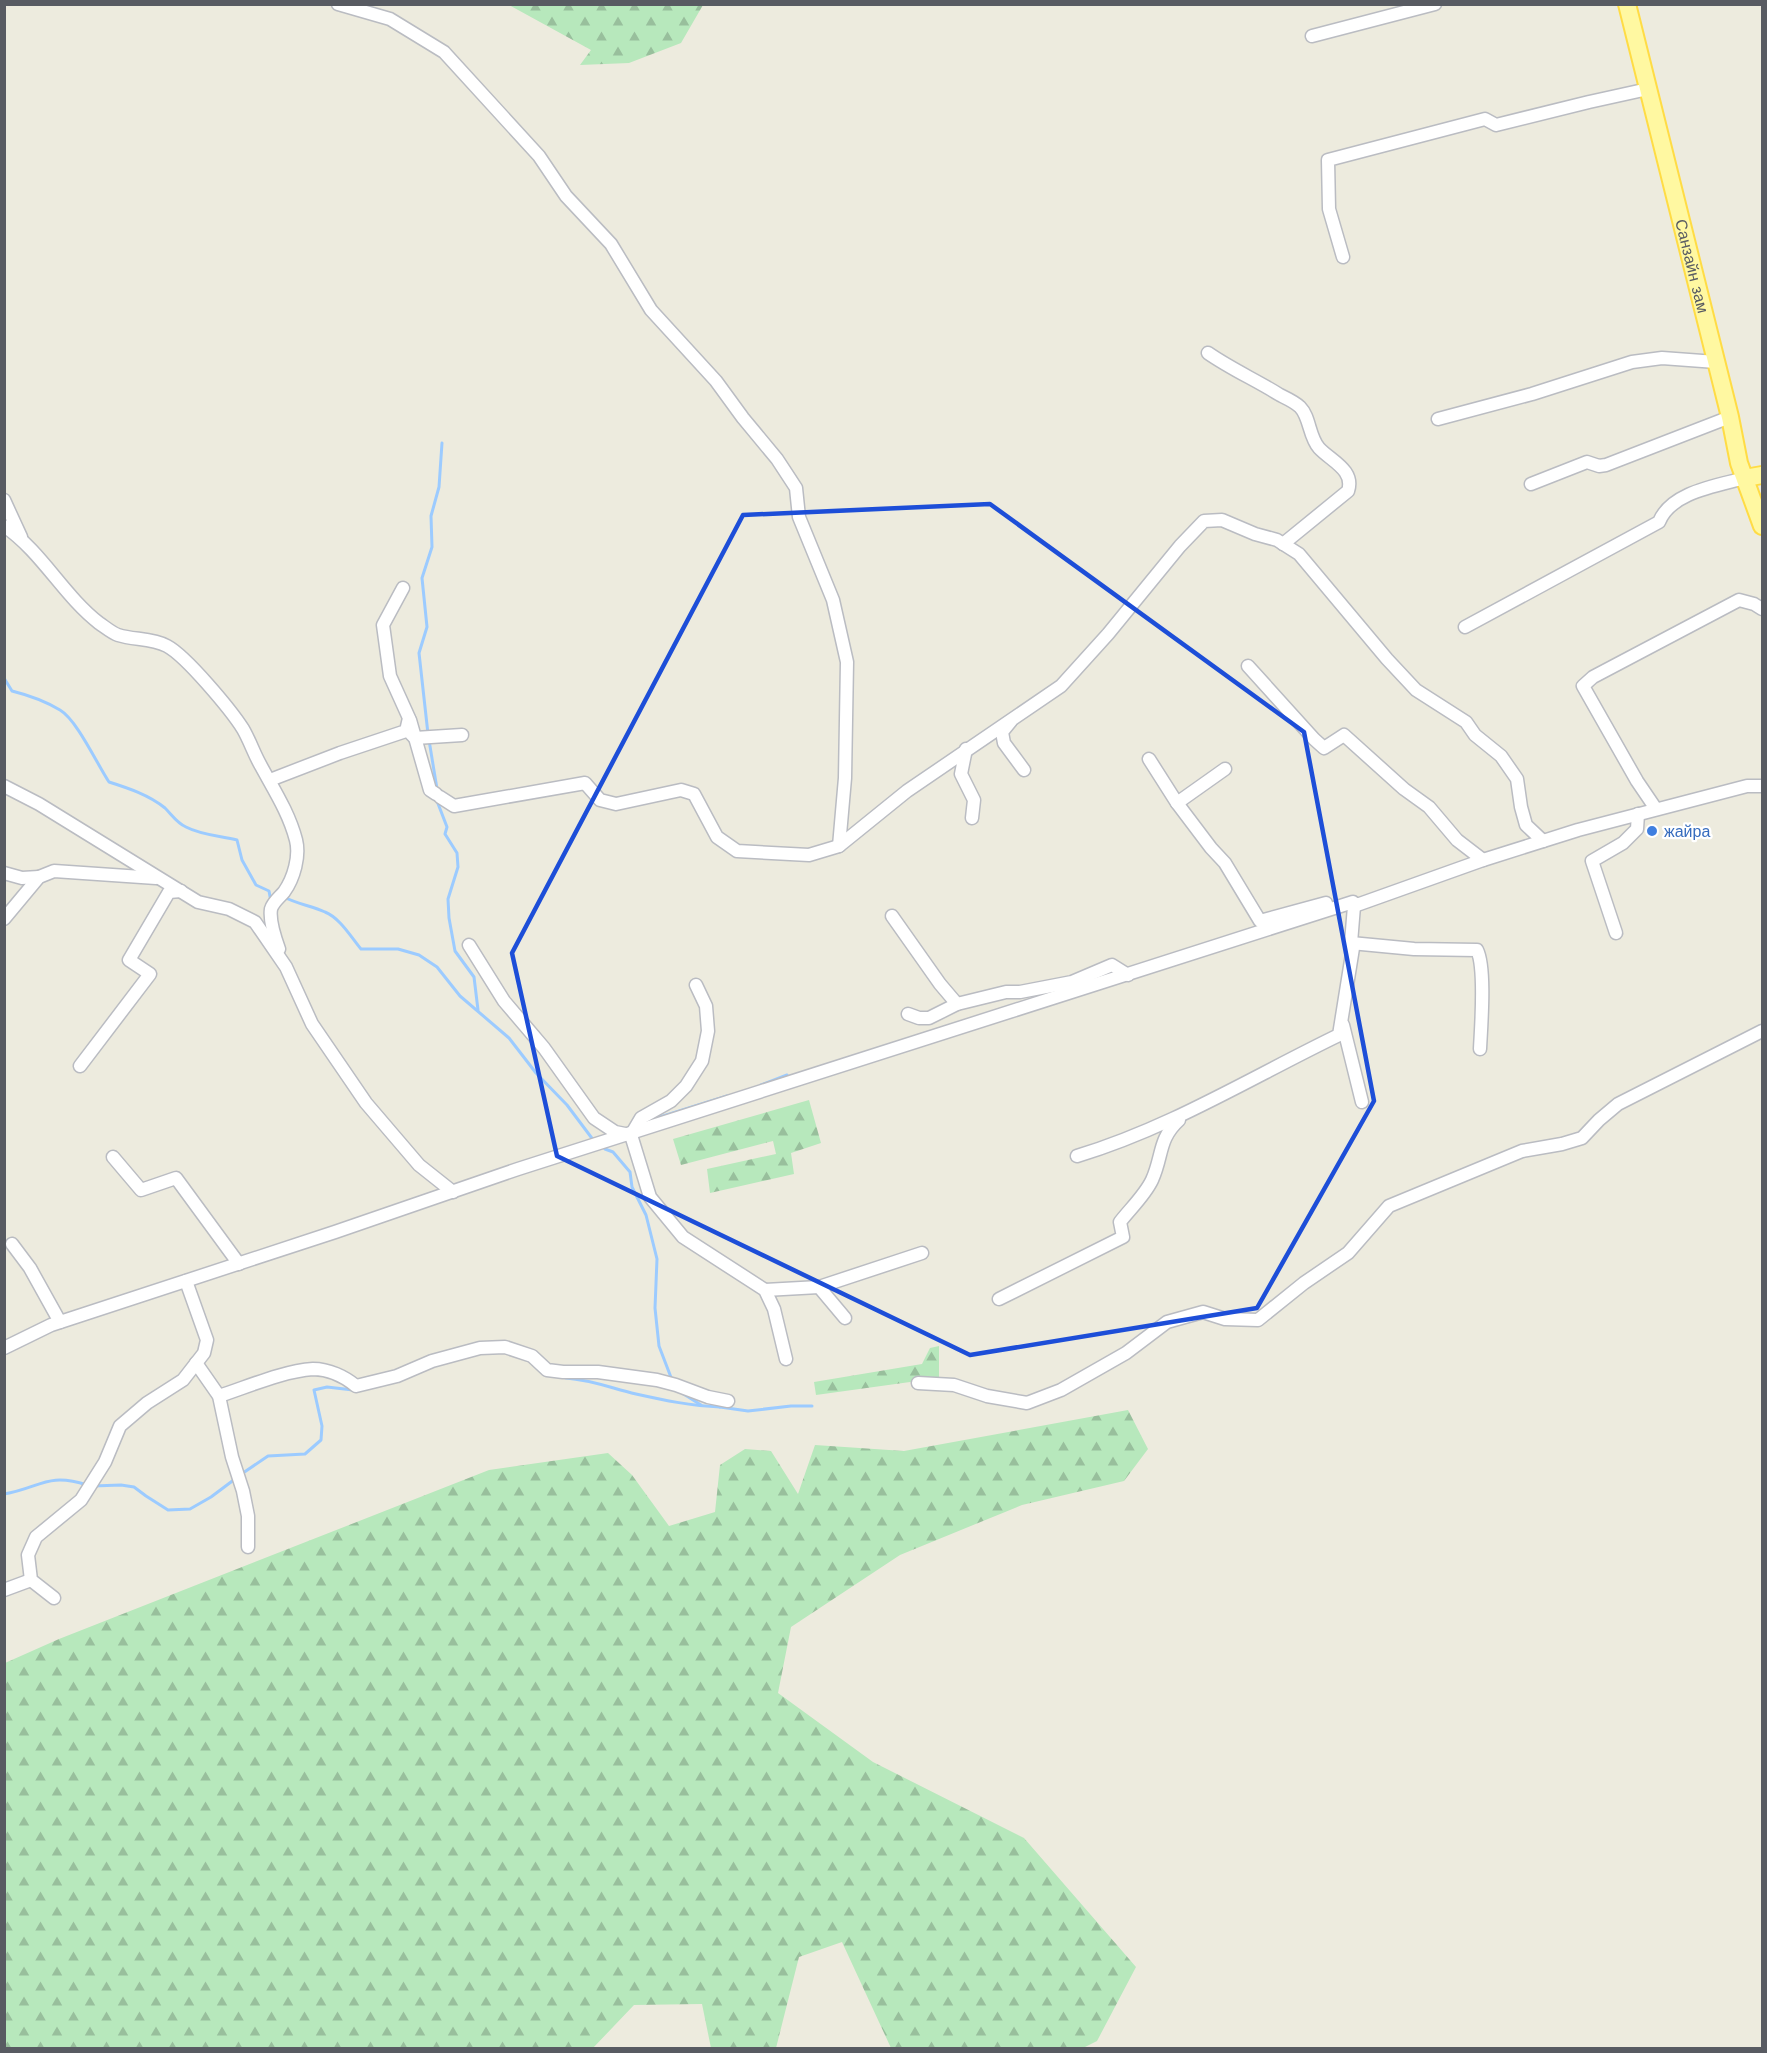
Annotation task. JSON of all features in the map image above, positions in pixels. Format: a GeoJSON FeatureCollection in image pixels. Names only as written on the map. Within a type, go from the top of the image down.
{"type":"FeatureCollection","features":[{"type":"Feature","properties":{"kind":"main road","name":"Санзайн зам"},"geometry":{"type":"LineString","coordinates":[[1628,4],[1730,417],[1739,463],[1762,526]]}},
{"type":"Feature","properties":{"kind":"main road"},"geometry":{"type":"LineString","coordinates":[[1745,478],[1762,475]]}},
{"type":"Feature","properties":{"kind":"street"},"geometry":{"type":"LineString","coordinates":[[338,4],[390,19],[444,52],[538,156],[566,196],[611,244],[651,310],[716,381],[777,459],[796,488],[799,517],[833,600],[847,662],[845,778],[839,846]]}},
{"type":"Feature","properties":{"kind":"street"},"geometry":{"type":"LineString","coordinates":[[1311,36],[1435,4]]}},
{"type":"Feature","properties":{"kind":"street"},"geometry":{"type":"LineString","coordinates":[[1343,257],[1329,209],[1328,160],[1485,119],[1496,125],[1648,89]]}},
{"type":"Feature","properties":{"kind":"street"},"geometry":{"type":"LineString","coordinates":[[1208,353],[1226,366],[1301,407],[1316,445],[1343,468],[1348,476],[1350,484],[1348,491],[1283,544]]}},
{"type":"Feature","properties":{"kind":"street"},"geometry":{"type":"LineString","coordinates":[[1438,419],[1532,394],[1632,362],[1662,358],[1716,362]]}},
{"type":"Feature","properties":{"kind":"street"},"geometry":{"type":"LineString","coordinates":[[1531,484],[1587,462],[1599,466],[1606,465],[1730,417]]}},
{"type":"Feature","properties":{"kind":"street"},"geometry":{"type":"LineString","coordinates":[[1465,627],[1659,522],[1663,512],[1672,503],[1688,495],[1745,478]]}},
{"type":"Feature","properties":{"kind":"street"},"geometry":{"type":"LineString","coordinates":[[4,500],[22,539]]}},
{"type":"Feature","properties":{"kind":"street"},"geometry":{"type":"LineString","coordinates":[[403,588],[383,625],[390,676],[409,718],[411,734],[430,790],[454,806],[585,783],[600,800],[616,804],[681,790],[694,794],[717,837],[737,851],[809,855],[839,846],[907,791],[1061,686],[1204,521],[1222,520],[1255,534],[1277,540],[1299,554],[1416,690],[1466,722],[1475,735],[1501,756],[1517,779],[1526,825],[1543,841]]}},
{"type":"Feature","properties":{"kind":"street"},"geometry":{"type":"LineString","coordinates":[[4,526],[22,539],[74,600],[99,623],[117,635],[166,645],[180,655],[243,729],[261,768],[270,780],[296,840],[298,855],[294,869],[285,891],[272,906],[270,913],[286,967],[312,1024],[366,1103],[419,1165],[453,1192]]}},
{"type":"Feature","properties":{"kind":"street"},"geometry":{"type":"LineString","coordinates":[[1656,809],[1637,781],[1583,686],[1593,677],[1739,600],[1762,609]]}},
{"type":"Feature","properties":{"kind":"street"},"geometry":{"type":"LineString","coordinates":[[1248,666],[1324,748],[1344,735],[1404,789],[1429,807],[1457,840],[1483,860]]}},
{"type":"Feature","properties":{"kind":"street"},"geometry":{"type":"LineString","coordinates":[[1013,718],[1002,732],[1004,742],[1024,771]]}},
{"type":"Feature","properties":{"kind":"street"},"geometry":{"type":"LineString","coordinates":[[270,780],[411,734],[462,735]]}},
{"type":"Feature","properties":{"kind":"street"},"geometry":{"type":"LineString","coordinates":[[966,749],[961,774],[974,800],[972,818]]}},
{"type":"Feature","properties":{"kind":"street"},"geometry":{"type":"LineString","coordinates":[[1149,759],[1177,803],[1225,863],[1260,921],[1343,898],[1353,904]]}},
{"type":"Feature","properties":{"kind":"street"},"geometry":{"type":"LineString","coordinates":[[1177,803],[1225,769]]}},
{"type":"Feature","properties":{"kind":"street"},"geometry":{"type":"LineString","coordinates":[[4,786],[39,804],[198,902],[229,909],[255,922],[286,967]]}},
{"type":"Feature","properties":{"kind":"street"},"geometry":{"type":"LineString","coordinates":[[5,1347],[60,1322],[453,1192],[1353,904],[1483,860],[1656,809],[1747,786],[1762,786]]}},
{"type":"Feature","properties":{"kind":"street"},"geometry":{"type":"LineString","coordinates":[[1616,933],[1592,861],[1623,843],[1636,829],[1638,814]]}},
{"type":"Feature","properties":{"kind":"street"},"geometry":{"type":"LineString","coordinates":[[4,873],[22,878],[39,877],[54,871],[161,879]]}},
{"type":"Feature","properties":{"kind":"street"},"geometry":{"type":"LineString","coordinates":[[4,919],[39,877]]}},
{"type":"Feature","properties":{"kind":"street"},"geometry":{"type":"LineString","coordinates":[[80,1066],[150,974],[129,960],[169,892],[180,891]]}},
{"type":"Feature","properties":{"kind":"street"},"geometry":{"type":"LineString","coordinates":[[1077,1156],[1119,1143],[1186,1113],[1339,1035],[1343,1024],[1353,948],[1351,943],[1353,904]]}},
{"type":"Feature","properties":{"kind":"street"},"geometry":{"type":"LineString","coordinates":[[892,916],[957,1004]]}},
{"type":"Feature","properties":{"kind":"street"},"geometry":{"type":"LineString","coordinates":[[1351,943],[1414,949],[1477,950],[1480,955],[1480,1049]]}},
{"type":"Feature","properties":{"kind":"street"},"geometry":{"type":"LineString","coordinates":[[469,945],[504,1001],[544,1048],[594,1119],[615,1132],[631,1135]]}},
{"type":"Feature","properties":{"kind":"street"},"geometry":{"type":"LineString","coordinates":[[908,1014],[929,1018],[957,1004],[1006,992],[1020,992],[1084,979],[1112,965],[1128,975]]}},
{"type":"Feature","properties":{"kind":"street"},"geometry":{"type":"LineString","coordinates":[[696,985],[706,1006],[708,1031],[702,1061],[686,1086],[671,1101],[641,1119],[631,1135],[650,1197],[683,1237],[765,1290],[774,1309],[786,1359]]}},
{"type":"Feature","properties":{"kind":"street"},"geometry":{"type":"LineString","coordinates":[[1343,1024],[1362,1102]]}},
{"type":"Feature","properties":{"kind":"street"},"geometry":{"type":"LineString","coordinates":[[918,1383],[954,1385],[987,1396],[1027,1402],[1061,1390],[1126,1353],[1167,1322],[1203,1312],[1225,1319],[1258,1320],[1304,1283],[1348,1254],[1389,1206],[1522,1150],[1562,1144],[1582,1138],[1618,1104],[1762,1031]]}},
{"type":"Feature","properties":{"kind":"street"},"geometry":{"type":"LineString","coordinates":[[999,1299],[1123,1237],[1120,1222],[1151,1182],[1159,1161],[1163,1139],[1171,1127],[1186,1113]]}},
{"type":"Feature","properties":{"kind":"street"},"geometry":{"type":"LineString","coordinates":[[113,1157],[141,1190],[176,1178],[239,1264]]}},
{"type":"Feature","properties":{"kind":"street"},"geometry":{"type":"LineString","coordinates":[[12,1244],[30,1268],[60,1322]]}},
{"type":"Feature","properties":{"kind":"street"},"geometry":{"type":"LineString","coordinates":[[765,1290],[819,1287],[922,1253]]}},
{"type":"Feature","properties":{"kind":"street"},"geometry":{"type":"LineString","coordinates":[[54,1598],[31,1580],[28,1555],[36,1537],[81,1500],[105,1462],[120,1426],[147,1403],[183,1380],[204,1353],[207,1340],[186,1281]]}},
{"type":"Feature","properties":{"kind":"street"},"geometry":{"type":"LineString","coordinates":[[819,1287],[845,1318]]}},
{"type":"Feature","properties":{"kind":"street"},"geometry":{"type":"LineString","coordinates":[[219,1396],[286,1375],[315,1369],[344,1376],[356,1386],[397,1376],[432,1361],[480,1348],[505,1347],[532,1356],[548,1370],[598,1372],[657,1380],[708,1397],[728,1401]]}},
{"type":"Feature","properties":{"kind":"street"},"geometry":{"type":"LineString","coordinates":[[196,1363],[219,1396],[248,1516],[249,1547]]}},
{"type":"Feature","properties":{"kind":"street"},"geometry":{"type":"LineString","coordinates":[[4,1590],[31,1580]]}},
{"type":"Feature","properties":{"kind":"highlighted area"},"geometry":{"type":"Polygon","coordinates":[[[990,504],[1304,732],[1374,1101],[1257,1308],[970,1355],[557,1156],[512,953],[743,515],[990,504]]]}},
{"type":"Feature","properties":{"kind":"green space"},"geometry":{"type":"Polygon","coordinates":[[[509,5],[703,5],[681,43],[629,63],[580,65],[591,50],[509,5]]]}},
{"type":"Feature","properties":{"kind":"green space"},"geometry":{"type":"Polygon","coordinates":[[[809,1100],[821,1143],[791,1153],[794,1174],[710,1193],[707,1169],[776,1154],[773,1141],[681,1165],[673,1139],[809,1100]]]}},
{"type":"Feature","properties":{"kind":"green space"},"geometry":{"type":"Polygon","coordinates":[[[939,1346],[939,1378],[816,1395],[814,1382],[922,1364],[930,1348],[939,1346]]]}},
{"type":"Feature","properties":{"kind":"green space"},"geometry":{"type":"Polygon","coordinates":[[[1128,1410],[1148,1449],[1124,1481],[1022,1505],[900,1555],[791,1627],[778,1693],[873,1762],[1024,1838],[1136,1967],[1097,2041],[1083,2048],[891,2048],[842,1942],[799,1957],[776,2048],[711,2048],[702,2004],[634,2005],[593,2048],[5,2048],[5,1663],[59,1639],[489,1470],[608,1453],[632,1475],[669,1526],[715,1512],[720,1465],[745,1449],[771,1451],[798,1494],[815,1445],[904,1451],[1128,1410]]]}},
{"type":"Feature","properties":{"kind":"waterway"},"geometry":{"type":"LineString","coordinates":[[428,734],[419,653],[427,627],[422,578],[432,547],[431,516],[439,487],[442,443]]}},
{"type":"Feature","properties":{"kind":"waterway"},"geometry":{"type":"LineString","coordinates":[[4,678],[12,691],[42,701],[66,715],[80,732],[109,782],[152,799],[180,823],[192,830],[237,840],[242,860],[256,885],[269,891],[271,902]]}},
{"type":"Feature","properties":{"kind":"waterway"},"geometry":{"type":"LineString","coordinates":[[429,740],[437,789]]}},
{"type":"Feature","properties":{"kind":"waterway"},"geometry":{"type":"LineString","coordinates":[[437,801],[447,827],[445,834],[457,853],[458,867],[448,899],[455,951],[474,977],[478,1010]]}},
{"type":"Feature","properties":{"kind":"waterway"},"geometry":{"type":"LineString","coordinates":[[284,897],[330,915],[340,923],[361,949],[398,949],[419,955],[437,967],[460,996],[509,1038],[536,1073],[567,1105],[594,1141],[596,1140]]}},
{"type":"Feature","properties":{"kind":"waterway"},"geometry":{"type":"LineString","coordinates":[[761,1085],[787,1075]]}},
{"type":"Feature","properties":{"kind":"waterway"},"geometry":{"type":"LineString","coordinates":[[644,1122],[727,1096]]}},
{"type":"Feature","properties":{"kind":"waterway"},"geometry":{"type":"LineString","coordinates":[[605,1149],[613,1152],[630,1172],[632,1187],[646,1215],[657,1259],[655,1308],[659,1346],[672,1380]]}},
{"type":"Feature","properties":{"kind":"waterway"},"geometry":{"type":"LineString","coordinates":[[566,1378],[593,1382],[667,1400],[720,1407]]}},
{"type":"Feature","properties":{"kind":"waterway"},"geometry":{"type":"LineString","coordinates":[[240,1475],[268,1456],[305,1454],[321,1440],[322,1426],[314,1390],[327,1387],[353,1390]]}},
{"type":"Feature","properties":{"kind":"waterway"},"geometry":{"type":"LineString","coordinates":[[682,1393],[701,1405]]}},
{"type":"Feature","properties":{"kind":"waterway"},"geometry":{"type":"LineString","coordinates":[[720,1407],[748,1411],[812,1406]]}},
{"type":"Feature","properties":{"kind":"waterway"},"geometry":{"type":"LineString","coordinates":[[93,1486],[134,1487],[168,1510],[190,1509],[235,1479]]}},
{"type":"Feature","properties":{"kind":"waterway"},"geometry":{"type":"LineString","coordinates":[[4,1494],[44,1482],[62,1480],[87,1485]]}},
{"type":"Feature","properties":{"kind":"place","name":"жайра"},"geometry":{"type":"Point","coordinates":[1652,831]}}]}
